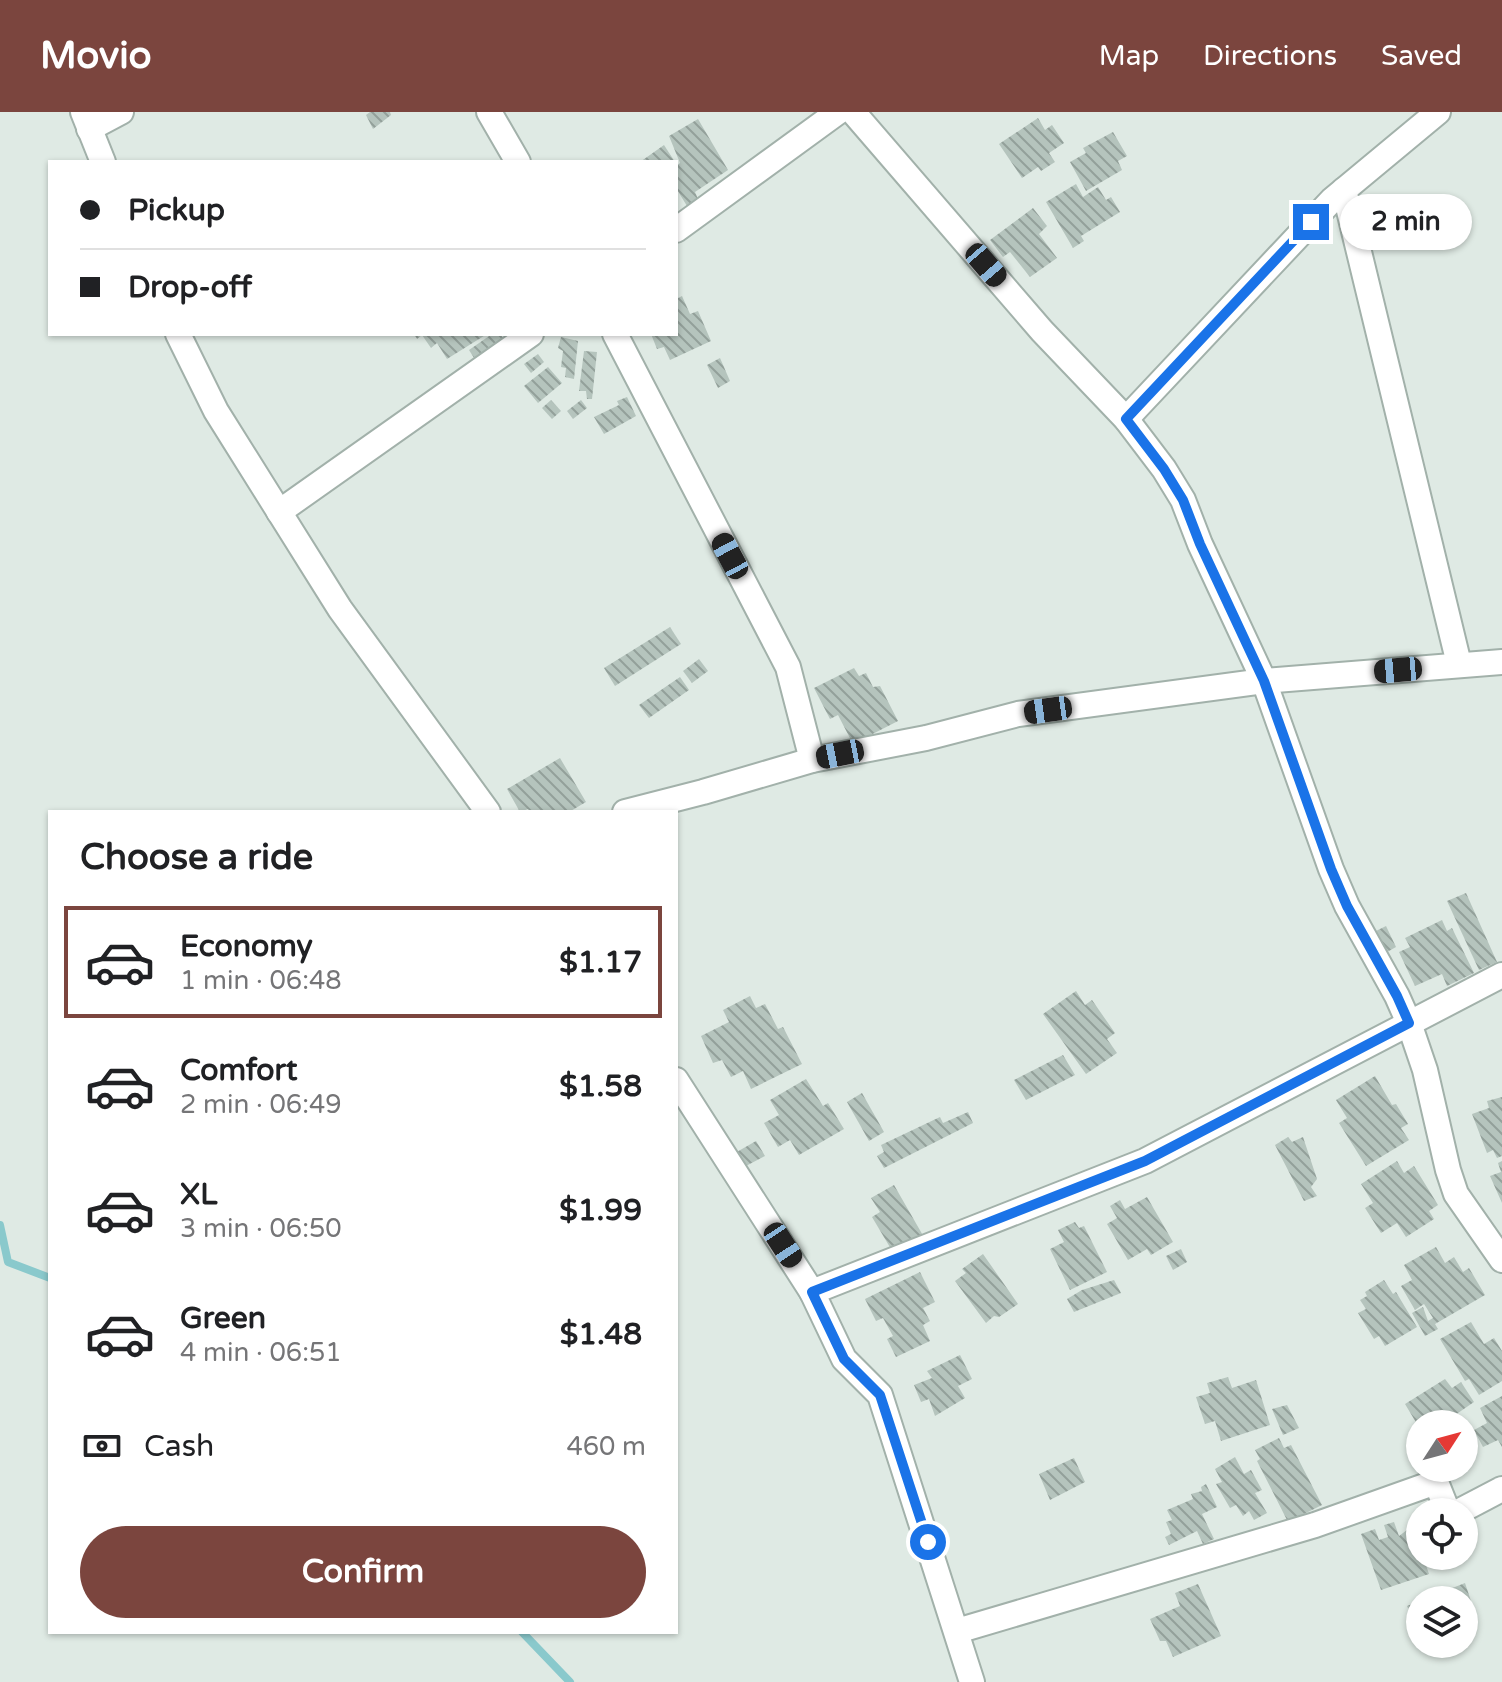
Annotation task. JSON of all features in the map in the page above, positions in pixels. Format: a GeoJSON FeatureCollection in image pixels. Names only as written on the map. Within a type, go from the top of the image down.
{"type":"FeatureCollection","features":[{"type":"Feature","properties":{"kind":"street"},"geometry":{"type":"LineString","coordinates":[[102,160],[86,120],[121,112]]}},
{"type":"Feature","properties":{"kind":"street"},"geometry":{"type":"LineString","coordinates":[[489,112],[517,160]]}},
{"type":"Feature","properties":{"kind":"street"},"geometry":{"type":"LineString","coordinates":[[678,229],[838,112]]}},
{"type":"Feature","properties":{"kind":"street"},"geometry":{"type":"LineString","coordinates":[[853,112],[1042,331],[1126,419],[1183,500],[1200,544],[1264,681],[1331,869],[1347,906],[1409,1023],[1425,1070],[1456,1194],[1502,1260]]}},
{"type":"Feature","properties":{"kind":"street"},"geometry":{"type":"LineString","coordinates":[[1126,419],[1332,200],[1438,112]]}},
{"type":"Feature","properties":{"kind":"street"},"geometry":{"type":"LineString","coordinates":[[1344,190],[1459,664]]}},
{"type":"Feature","properties":{"kind":"street"},"geometry":{"type":"LineString","coordinates":[[179,336],[216,411],[340,609],[487,810]]}},
{"type":"Feature","properties":{"kind":"street"},"geometry":{"type":"LineString","coordinates":[[279,512],[528,336]]}},
{"type":"Feature","properties":{"kind":"street"},"geometry":{"type":"LineString","coordinates":[[616,336],[788,667],[812,760]]}},
{"type":"Feature","properties":{"kind":"street"},"geometry":{"type":"LineString","coordinates":[[633,810],[812,760],[926,738],[1018,714],[1264,681],[1502,662]]}},
{"type":"Feature","properties":{"kind":"street"},"geometry":{"type":"LineString","coordinates":[[812,1292],[1145,1161],[1502,975]]}},
{"type":"Feature","properties":{"kind":"street"},"geometry":{"type":"LineString","coordinates":[[678,1083],[812,1292],[844,1359],[880,1395],[972,1682]]}},
{"type":"Feature","properties":{"kind":"street"},"geometry":{"type":"LineString","coordinates":[[957,1631],[1315,1525],[1436,1482],[1442,1498]]}},
{"type":"Feature","properties":{"kind":"street"},"geometry":{"type":"LineString","coordinates":[[1478,1502],[1502,1489]]}},
{"type":"Feature","properties":{"kind":"building"},"geometry":{"type":"Polygon","coordinates":[[[370,112],[390,112],[391,115],[373,129],[366,115],[370,112]]]}},
{"type":"Feature","properties":{"kind":"building"},"geometry":{"type":"Polygon","coordinates":[[[1038,118],[1045,130],[1052,125],[1064,143],[1049,153],[1055,162],[1041,171],[1038,167],[1022,178],[999,144],[1038,118]]]}},
{"type":"Feature","properties":{"kind":"building"},"geometry":{"type":"Polygon","coordinates":[[[698,119],[728,170],[695,192],[698,199],[687,206],[678,191],[680,163],[669,136],[698,119]]]}},
{"type":"Feature","properties":{"kind":"building"},"geometry":{"type":"Polygon","coordinates":[[[1113,132],[1127,156],[1118,161],[1122,170],[1086,191],[1070,162],[1086,153],[1083,148],[1113,132]]]}},
{"type":"Feature","properties":{"kind":"building"},"geometry":{"type":"Polygon","coordinates":[[[664,145],[674,160],[643,160],[664,145]]]}},
{"type":"Feature","properties":{"kind":"building"},"geometry":{"type":"Polygon","coordinates":[[[1076,184],[1083,197],[1098,187],[1106,200],[1111,197],[1120,212],[1081,236],[1084,241],[1073,248],[1046,202],[1076,184]]]}},
{"type":"Feature","properties":{"kind":"building"},"geometry":{"type":"Polygon","coordinates":[[[1033,208],[1047,226],[1039,234],[1057,258],[1030,277],[1010,252],[1003,257],[990,240],[1033,208]]]}},
{"type":"Feature","properties":{"kind":"building"},"geometry":{"type":"Polygon","coordinates":[[[682,296],[690,314],[698,311],[711,341],[670,360],[664,347],[657,349],[652,336],[678,336],[678,298],[682,296]]]}},
{"type":"Feature","properties":{"kind":"building"},"geometry":{"type":"Polygon","coordinates":[[[423,336],[484,336],[447,359],[437,343],[431,348],[423,336]]]}},
{"type":"Feature","properties":{"kind":"building"},"geometry":{"type":"Polygon","coordinates":[[[489,336],[502,336],[505,340],[476,361],[469,350],[489,336]]]}},
{"type":"Feature","properties":{"kind":"building"},"geometry":{"type":"Polygon","coordinates":[[[561,337],[578,341],[574,379],[565,377],[566,368],[561,367],[563,351],[558,348],[561,337]]]}},
{"type":"Feature","properties":{"kind":"building"},"geometry":{"type":"Polygon","coordinates":[[[584,351],[597,352],[592,399],[587,399],[586,391],[579,391],[584,351]]]}},
{"type":"Feature","properties":{"kind":"building"},"geometry":{"type":"Polygon","coordinates":[[[538,354],[544,362],[531,373],[524,364],[538,354]]]}},
{"type":"Feature","properties":{"kind":"building"},"geometry":{"type":"Polygon","coordinates":[[[720,358],[730,381],[718,388],[707,365],[720,358]]]}},
{"type":"Feature","properties":{"kind":"building"},"geometry":{"type":"Polygon","coordinates":[[[548,367],[562,383],[538,403],[524,386],[548,367]]]}},
{"type":"Feature","properties":{"kind":"building"},"geometry":{"type":"Polygon","coordinates":[[[627,397],[636,416],[604,434],[594,417],[619,405],[617,401],[627,397]]]}},
{"type":"Feature","properties":{"kind":"building"},"geometry":{"type":"Polygon","coordinates":[[[551,400],[561,411],[552,419],[542,408],[551,400]]]}},
{"type":"Feature","properties":{"kind":"building"},"geometry":{"type":"Polygon","coordinates":[[[581,400],[587,408],[573,419],[567,411],[581,400]]]}},
{"type":"Feature","properties":{"kind":"building"},"geometry":{"type":"Polygon","coordinates":[[[670,627],[681,644],[615,686],[604,668],[670,627]]]}},
{"type":"Feature","properties":{"kind":"building"},"geometry":{"type":"Polygon","coordinates":[[[699,659],[708,671],[692,683],[683,671],[699,659]]]}},
{"type":"Feature","properties":{"kind":"building"},"geometry":{"type":"Polygon","coordinates":[[[854,668],[859,676],[866,673],[873,687],[880,686],[898,721],[853,744],[838,715],[830,719],[814,688],[854,668]]]}},
{"type":"Feature","properties":{"kind":"building"},"geometry":{"type":"Polygon","coordinates":[[[680,677],[689,690],[649,718],[639,705],[680,677]]]}},
{"type":"Feature","properties":{"kind":"building"},"geometry":{"type":"Polygon","coordinates":[[[560,758],[586,802],[572,810],[519,810],[507,789],[560,758]]]}},
{"type":"Feature","properties":{"kind":"building"},"geometry":{"type":"Polygon","coordinates":[[[1466,893],[1497,962],[1479,970],[1447,901],[1466,893]]]}},
{"type":"Feature","properties":{"kind":"building"},"geometry":{"type":"Polygon","coordinates":[[[1442,920],[1447,931],[1452,928],[1474,973],[1447,986],[1442,974],[1415,986],[1399,952],[1410,947],[1405,938],[1442,920]]]}},
{"type":"Feature","properties":{"kind":"building"},"geometry":{"type":"Polygon","coordinates":[[[1386,926],[1396,947],[1380,956],[1370,934],[1386,926]]]}},
{"type":"Feature","properties":{"kind":"building"},"geometry":{"type":"Polygon","coordinates":[[[1076,991],[1085,1005],[1092,1000],[1115,1033],[1107,1039],[1117,1053],[1086,1074],[1043,1014],[1076,991]]]}},
{"type":"Feature","properties":{"kind":"building"},"geometry":{"type":"Polygon","coordinates":[[[750,996],[756,1008],[765,1004],[778,1029],[783,1027],[802,1064],[751,1089],[743,1071],[731,1077],[722,1060],[713,1063],[701,1036],[729,1022],[723,1010],[750,996]]]}},
{"type":"Feature","properties":{"kind":"building"},"geometry":{"type":"Polygon","coordinates":[[[1063,1055],[1075,1075],[1026,1100],[1014,1080],[1063,1055]]]}},
{"type":"Feature","properties":{"kind":"building"},"geometry":{"type":"Polygon","coordinates":[[[1375,1076],[1392,1105],[1396,1104],[1408,1124],[1401,1128],[1409,1140],[1366,1166],[1339,1123],[1347,1118],[1336,1100],[1375,1076]]]}},
{"type":"Feature","properties":{"kind":"building"},"geometry":{"type":"Polygon","coordinates":[[[806,1079],[823,1106],[828,1103],[844,1129],[799,1155],[790,1140],[778,1147],[764,1123],[779,1115],[770,1100],[806,1079]]]}},
{"type":"Feature","properties":{"kind":"building"},"geometry":{"type":"Polygon","coordinates":[[[862,1093],[884,1132],[869,1141],[847,1102],[862,1093]]]}},
{"type":"Feature","properties":{"kind":"building"},"geometry":{"type":"Polygon","coordinates":[[[1502,1097],[1502,1156],[1497,1158],[1493,1150],[1487,1153],[1472,1114],[1489,1108],[1487,1101],[1502,1097]]]}},
{"type":"Feature","properties":{"kind":"building"},"geometry":{"type":"Polygon","coordinates":[[[968,1112],[973,1123],[884,1168],[877,1156],[884,1152],[881,1145],[940,1117],[943,1123],[968,1112]]]}},
{"type":"Feature","properties":{"kind":"building"},"geometry":{"type":"Polygon","coordinates":[[[1288,1137],[1292,1142],[1303,1137],[1317,1179],[1311,1187],[1317,1196],[1304,1201],[1275,1145],[1288,1137]]]}},
{"type":"Feature","properties":{"kind":"building"},"geometry":{"type":"Polygon","coordinates":[[[756,1141],[765,1156],[744,1167],[735,1153],[756,1141]]]}},
{"type":"Feature","properties":{"kind":"building"},"geometry":{"type":"Polygon","coordinates":[[[1397,1161],[1404,1173],[1414,1166],[1438,1205],[1429,1211],[1434,1219],[1406,1237],[1397,1223],[1381,1233],[1365,1208],[1373,1203],[1361,1184],[1397,1161]]]}},
{"type":"Feature","properties":{"kind":"building"},"geometry":{"type":"Polygon","coordinates":[[[1502,1161],[1502,1203],[1490,1176],[1501,1172],[1498,1163],[1502,1161]]]}},
{"type":"Feature","properties":{"kind":"building"},"geometry":{"type":"Polygon","coordinates":[[[894,1185],[925,1239],[906,1249],[902,1243],[891,1249],[872,1217],[880,1212],[871,1198],[894,1185]]]}},
{"type":"Feature","properties":{"kind":"building"},"geometry":{"type":"Polygon","coordinates":[[[1147,1197],[1173,1242],[1151,1255],[1147,1249],[1128,1260],[1107,1224],[1117,1218],[1110,1206],[1120,1200],[1125,1209],[1147,1197]]]}},
{"type":"Feature","properties":{"kind":"building"},"geometry":{"type":"Polygon","coordinates":[[[1075,1222],[1079,1228],[1084,1226],[1107,1272],[1070,1290],[1050,1249],[1064,1242],[1058,1230],[1075,1222]]]}},
{"type":"Feature","properties":{"kind":"building"},"geometry":{"type":"Polygon","coordinates":[[[1436,1247],[1445,1263],[1454,1257],[1463,1272],[1469,1268],[1485,1295],[1435,1324],[1438,1329],[1425,1336],[1412,1313],[1423,1307],[1428,1321],[1433,1318],[1424,1304],[1415,1310],[1401,1286],[1412,1280],[1404,1265],[1436,1247]]]}},
{"type":"Feature","properties":{"kind":"building"},"geometry":{"type":"Polygon","coordinates":[[[1181,1249],[1187,1262],[1173,1270],[1166,1256],[1181,1249]]]}},
{"type":"Feature","properties":{"kind":"building"},"geometry":{"type":"Polygon","coordinates":[[[983,1254],[1018,1304],[986,1323],[955,1281],[966,1273],[962,1269],[983,1254]]]}},
{"type":"Feature","properties":{"kind":"building"},"geometry":{"type":"Polygon","coordinates":[[[920,1272],[935,1302],[923,1308],[930,1321],[923,1325],[930,1341],[896,1357],[887,1339],[893,1336],[883,1318],[876,1321],[865,1299],[920,1272]]]}},
{"type":"Feature","properties":{"kind":"building"},"geometry":{"type":"Polygon","coordinates":[[[1114,1280],[1121,1293],[1074,1312],[1067,1299],[1082,1290],[1114,1280]]]}},
{"type":"Feature","properties":{"kind":"building"},"geometry":{"type":"Polygon","coordinates":[[[1384,1280],[1393,1294],[1396,1292],[1417,1327],[1385,1346],[1379,1336],[1374,1339],[1358,1313],[1366,1309],[1360,1300],[1367,1296],[1365,1292],[1384,1280]]]}},
{"type":"Feature","properties":{"kind":"building"},"geometry":{"type":"Polygon","coordinates":[[[1471,1322],[1484,1344],[1494,1338],[1502,1351],[1502,1381],[1479,1395],[1469,1379],[1465,1381],[1440,1339],[1471,1322]]]}},
{"type":"Feature","properties":{"kind":"building"},"geometry":{"type":"Polygon","coordinates":[[[960,1355],[972,1379],[958,1386],[965,1398],[935,1416],[929,1399],[921,1402],[914,1385],[932,1378],[927,1371],[960,1355]]]}},
{"type":"Feature","properties":{"kind":"building"},"geometry":{"type":"Polygon","coordinates":[[[1228,1377],[1232,1388],[1256,1380],[1270,1425],[1221,1441],[1215,1421],[1205,1424],[1196,1397],[1210,1393],[1207,1383],[1228,1377]]]}},
{"type":"Feature","properties":{"kind":"building"},"geometry":{"type":"Polygon","coordinates":[[[1445,1379],[1452,1388],[1461,1382],[1474,1402],[1462,1410],[1409,1410],[1405,1404],[1445,1379]]]}},
{"type":"Feature","properties":{"kind":"building"},"geometry":{"type":"Polygon","coordinates":[[[1502,1396],[1502,1447],[1498,1440],[1483,1447],[1478,1438],[1478,1428],[1487,1423],[1480,1408],[1502,1396]]]}},
{"type":"Feature","properties":{"kind":"building"},"geometry":{"type":"Polygon","coordinates":[[[1287,1405],[1299,1428],[1283,1435],[1272,1409],[1287,1405]]]}},
{"type":"Feature","properties":{"kind":"building"},"geometry":{"type":"Polygon","coordinates":[[[1279,1438],[1284,1448],[1291,1445],[1322,1505],[1288,1522],[1257,1461],[1260,1459],[1255,1450],[1279,1438]]]}},
{"type":"Feature","properties":{"kind":"building"},"geometry":{"type":"Polygon","coordinates":[[[1235,1457],[1244,1474],[1251,1470],[1262,1490],[1255,1493],[1267,1513],[1254,1520],[1249,1511],[1243,1516],[1236,1505],[1230,1508],[1216,1484],[1222,1482],[1215,1469],[1235,1457]]]}},
{"type":"Feature","properties":{"kind":"building"},"geometry":{"type":"Polygon","coordinates":[[[1074,1458],[1085,1482],[1050,1500],[1039,1474],[1074,1458]]]}},
{"type":"Feature","properties":{"kind":"building"},"geometry":{"type":"Polygon","coordinates":[[[1206,1484],[1217,1507],[1202,1514],[1214,1539],[1203,1544],[1197,1531],[1169,1545],[1165,1537],[1171,1534],[1166,1522],[1172,1520],[1167,1510],[1193,1499],[1191,1494],[1202,1491],[1201,1487],[1206,1484]]]}},
{"type":"Feature","properties":{"kind":"building"},"geometry":{"type":"Polygon","coordinates":[[[1394,1522],[1399,1536],[1406,1531],[1406,1570],[1428,1570],[1429,1574],[1381,1590],[1361,1534],[1375,1529],[1379,1540],[1388,1537],[1384,1525],[1394,1522]]]}},
{"type":"Feature","properties":{"kind":"building"},"geometry":{"type":"Polygon","coordinates":[[[1198,1584],[1221,1636],[1173,1657],[1166,1641],[1160,1641],[1150,1619],[1180,1606],[1175,1593],[1198,1584]]]}},
{"type":"Feature","properties":{"kind":"waterway"},"geometry":{"type":"LineString","coordinates":[[0,1225],[8,1262],[48,1277]]}},
{"type":"Feature","properties":{"kind":"waterway"},"geometry":{"type":"LineString","coordinates":[[524,1634],[570,1682]]}},
{"type":"Feature","properties":{"kind":"route"},"geometry":{"type":"LineString","coordinates":[[928,1542],[880,1395],[844,1359],[812,1292],[1145,1161],[1409,1023],[1347,906],[1331,869],[1264,681],[1200,544],[1183,500],[1126,419],[1311,222]]}}]}
